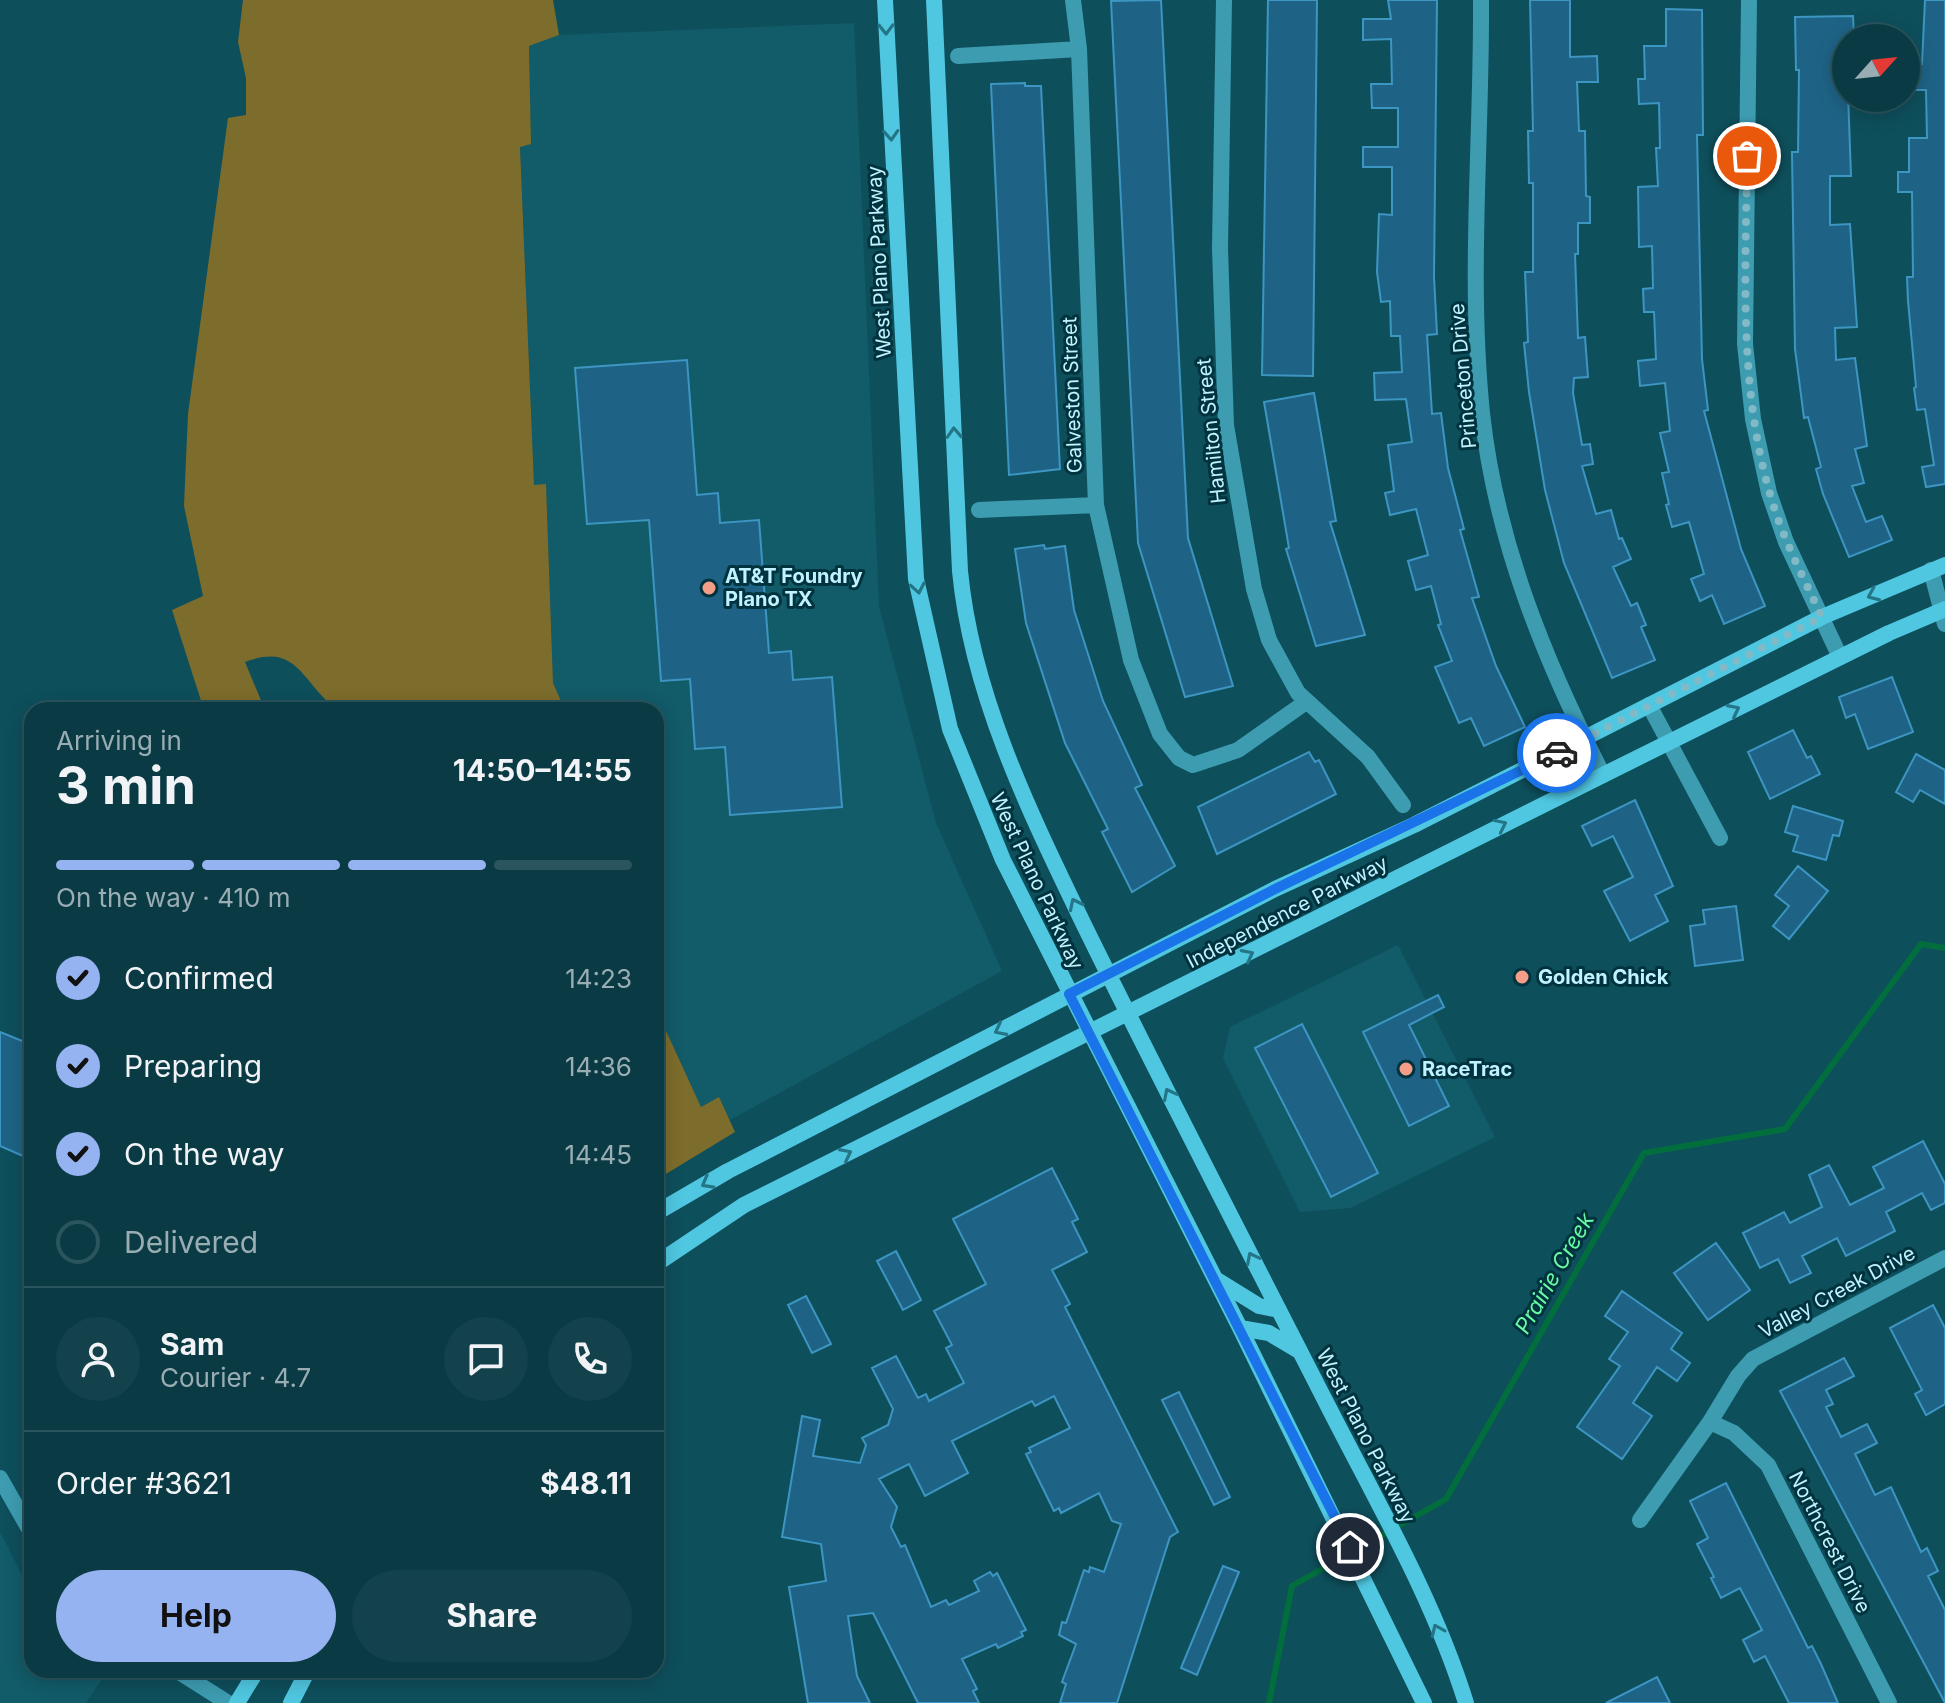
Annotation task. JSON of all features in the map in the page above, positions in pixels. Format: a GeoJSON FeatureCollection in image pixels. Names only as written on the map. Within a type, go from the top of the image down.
{"type":"FeatureCollection","features":[{"type":"Feature","properties":{"kind":"main road","name":"West Plano Parkway"},"geometry":{"type":"LineString","coordinates":[[885,0],[916,579],[950,729],[981,813],[1069,994],[1337,1521],[1424,1703]]}},
{"type":"Feature","properties":{"kind":"main road","name":"West Plano Parkway"},"geometry":{"type":"LineString","coordinates":[[934,0],[964,606],[981,672],[1037,827],[1129,1015],[1401,1549],[1466,1703]]}},
{"type":"Feature","properties":{"kind":"main road","name":"Independence Parkway"},"geometry":{"type":"LineString","coordinates":[[664,1208],[728,1171],[1275,889],[1414,825],[1822,617],[1938,568]]}},
{"type":"Feature","properties":{"kind":"main road","name":"Independence Parkway"},"geometry":{"type":"LineString","coordinates":[[664,1259],[744,1205],[1840,657],[1944,615]]}},
{"type":"Feature","properties":{"kind":"main road"},"geometry":{"type":"LineString","coordinates":[[1216,1280],[1259,1306],[1279,1310]]}},
{"type":"Feature","properties":{"kind":"main road"},"geometry":{"type":"LineString","coordinates":[[1240,1328],[1269,1333],[1301,1352]]}},
{"type":"Feature","properties":{"kind":"main road"},"geometry":{"type":"LineString","coordinates":[[237,1703],[252,1678]]}},
{"type":"Feature","properties":{"kind":"main road"},"geometry":{"type":"LineString","coordinates":[[291,1703],[304,1678]]}},
{"type":"Feature","properties":{"kind":"street","name":"Galveston Street"},"geometry":{"type":"LineString","coordinates":[[1073,0],[1079,49],[1096,505],[1131,660],[1160,734],[1179,758],[1193,765],[1238,750],[1306,702]]}},
{"type":"Feature","properties":{"kind":"street","name":"Hamilton Street"},"geometry":{"type":"LineString","coordinates":[[1224,0],[1220,249],[1226,425],[1254,589],[1269,640],[1286,677],[1306,702],[1368,757],[1403,805]]}},
{"type":"Feature","properties":{"kind":"street","name":"Princeton Drive"},"geometry":{"type":"LineString","coordinates":[[1481,0],[1476,276],[1482,413],[1500,516],[1513,560],[1551,666],[1603,775]]}},
{"type":"Feature","properties":{"kind":"street"},"geometry":{"type":"LineString","coordinates":[[1749,0],[1745,344],[1753,419],[1769,493],[1786,542],[1840,657]]}},
{"type":"Feature","properties":{"kind":"street"},"geometry":{"type":"LineString","coordinates":[[958,56],[1079,49]]}},
{"type":"Feature","properties":{"kind":"street"},"geometry":{"type":"LineString","coordinates":[[979,510],[1096,505]]}},
{"type":"Feature","properties":{"kind":"street"},"geometry":{"type":"LineString","coordinates":[[1938,568],[1944,615]]}},
{"type":"Feature","properties":{"kind":"street"},"geometry":{"type":"LineString","coordinates":[[1649,705],[1720,838]]}},
{"type":"Feature","properties":{"kind":"street","name":"Valley Creek Drive"},"geometry":{"type":"LineString","coordinates":[[1640,1520],[1710,1422],[1738,1376],[1753,1359],[1945,1258]]}},
{"type":"Feature","properties":{"kind":"street","name":"Northcrest Drive"},"geometry":{"type":"LineString","coordinates":[[1710,1422],[1734,1433],[1768,1465],[1889,1703]]}},
{"type":"Feature","properties":{"kind":"street"},"geometry":{"type":"LineString","coordinates":[[0,1478],[24,1520]]}},
{"type":"Feature","properties":{"kind":"street"},"geometry":{"type":"LineString","coordinates":[[189,1678],[228,1703]]}},
{"type":"Feature","properties":{"kind":"shaded area"},"geometry":{"type":"Polygon","coordinates":[[[243,0],[553,0],[559,35],[529,46],[531,144],[520,147],[534,485],[546,484],[553,683],[561,702],[328,702],[288,661],[263,657],[245,662],[262,702],[201,702],[172,610],[203,596],[184,506],[188,414],[228,118],[246,115],[246,78],[238,42],[243,0]]]}},
{"type":"Feature","properties":{"kind":"shaded area"},"geometry":{"type":"Polygon","coordinates":[[[854,23],[879,606],[936,823],[1002,971],[730,1120],[719,1098],[701,1107],[664,1026],[664,702],[561,702],[553,683],[546,484],[534,486],[520,146],[531,143],[529,46],[559,35],[854,23]]]}},
{"type":"Feature","properties":{"kind":"shaded area"},"geometry":{"type":"Polygon","coordinates":[[[1398,945],[1495,1137],[1351,1208],[1300,1212],[1223,1058],[1230,1027],[1398,945]]]}},
{"type":"Feature","properties":{"kind":"shaded area"},"geometry":{"type":"Polygon","coordinates":[[[664,1026],[701,1107],[719,1097],[735,1132],[664,1175],[664,1026]]]}},
{"type":"Feature","properties":{"kind":"shaded area"},"geometry":{"type":"Polygon","coordinates":[[[0,1532],[24,1577],[24,1678],[103,1678],[86,1703],[0,1703],[0,1532]]]}},
{"type":"Feature","properties":{"kind":"building"},"geometry":{"type":"Polygon","coordinates":[[[1161,0],[1188,538],[1233,686],[1185,697],[1138,543],[1111,1],[1161,0]]]}},
{"type":"Feature","properties":{"kind":"building"},"geometry":{"type":"Polygon","coordinates":[[[1268,0],[1317,0],[1313,376],[1262,375],[1268,0]]]}},
{"type":"Feature","properties":{"kind":"building"},"geometry":{"type":"Polygon","coordinates":[[[1388,0],[1437,0],[1434,277],[1437,334],[1427,335],[1432,414],[1441,413],[1448,468],[1464,529],[1460,530],[1479,597],[1472,598],[1496,666],[1525,727],[1484,746],[1471,718],[1459,723],[1435,667],[1452,661],[1438,625],[1441,624],[1431,586],[1416,590],[1408,561],[1428,555],[1416,509],[1390,515],[1385,493],[1394,491],[1388,445],[1412,442],[1406,399],[1375,400],[1374,373],[1402,372],[1400,336],[1391,336],[1390,301],[1381,302],[1377,272],[1379,214],[1392,215],[1392,167],[1363,167],[1363,147],[1398,147],[1398,108],[1372,108],[1371,84],[1392,84],[1391,39],[1363,40],[1363,19],[1391,19],[1388,0]]]}},
{"type":"Feature","properties":{"kind":"building"},"geometry":{"type":"Polygon","coordinates":[[[1530,0],[1570,0],[1570,57],[1597,56],[1598,82],[1577,82],[1579,131],[1585,131],[1586,196],[1590,197],[1590,223],[1578,223],[1578,254],[1575,254],[1578,338],[1585,337],[1588,377],[1574,378],[1573,393],[1582,445],[1590,444],[1593,464],[1582,466],[1596,514],[1611,510],[1619,539],[1622,538],[1631,559],[1613,567],[1631,606],[1637,603],[1646,625],[1641,627],[1655,660],[1612,678],[1564,563],[1545,490],[1529,392],[1524,343],[1528,342],[1525,272],[1533,272],[1533,183],[1529,183],[1528,131],[1533,131],[1530,0]]]}},
{"type":"Feature","properties":{"kind":"building"},"geometry":{"type":"Polygon","coordinates":[[[1925,0],[1945,0],[1945,484],[1926,487],[1922,467],[1934,465],[1925,409],[1917,410],[1908,301],[1907,277],[1913,277],[1912,192],[1898,192],[1898,172],[1909,172],[1909,138],[1927,138],[1926,90],[1920,90],[1925,0]]]}},
{"type":"Feature","properties":{"kind":"building"},"geometry":{"type":"Polygon","coordinates":[[[1666,9],[1702,10],[1703,135],[1697,135],[1702,359],[1708,410],[1704,411],[1741,549],[1765,606],[1724,624],[1712,595],[1700,601],[1691,579],[1704,574],[1689,522],[1672,527],[1666,505],[1669,504],[1662,473],[1669,472],[1660,433],[1670,431],[1665,383],[1640,386],[1638,361],[1656,359],[1654,312],[1644,312],[1643,289],[1653,288],[1652,246],[1639,247],[1638,187],[1658,186],[1656,148],[1660,148],[1659,103],[1639,104],[1638,79],[1645,79],[1644,46],[1666,46],[1666,9]]]}},
{"type":"Feature","properties":{"kind":"building"},"geometry":{"type":"Polygon","coordinates":[[[1853,16],[1853,24],[1832,24],[1832,112],[1849,112],[1851,176],[1830,176],[1830,225],[1850,224],[1857,327],[1835,328],[1836,360],[1855,358],[1867,446],[1855,449],[1864,483],[1852,486],[1866,522],[1882,516],[1892,540],[1849,557],[1816,469],[1821,467],[1808,417],[1804,418],[1795,349],[1792,152],[1798,152],[1799,70],[1796,70],[1795,17],[1853,16]]]}},
{"type":"Feature","properties":{"kind":"building"},"geometry":{"type":"Polygon","coordinates":[[[1025,83],[1025,86],[1041,86],[1060,469],[1009,475],[991,84],[1025,83]]]}},
{"type":"Feature","properties":{"kind":"building","name":"AT&T Foundry Plano TX"},"geometry":{"type":"Polygon","coordinates":[[[687,360],[697,495],[718,493],[720,523],[759,520],[769,653],[791,651],[793,680],[832,677],[842,807],[730,815],[725,747],[695,749],[690,679],[661,681],[649,520],[587,524],[575,368],[687,360]]]}},
{"type":"Feature","properties":{"kind":"building"},"geometry":{"type":"Polygon","coordinates":[[[1314,393],[1336,521],[1330,522],[1365,635],[1316,646],[1286,549],[1289,548],[1264,402],[1314,393]]]}},
{"type":"Feature","properties":{"kind":"building"},"geometry":{"type":"Polygon","coordinates":[[[1044,545],[1045,549],[1065,546],[1074,610],[1103,701],[1142,785],[1135,788],[1175,866],[1132,892],[1102,832],[1108,829],[1065,743],[1026,623],[1015,549],[1044,545]]]}},
{"type":"Feature","properties":{"kind":"building"},"geometry":{"type":"Polygon","coordinates":[[[1892,677],[1913,732],[1868,749],[1855,714],[1846,718],[1839,697],[1892,677]]]}},
{"type":"Feature","properties":{"kind":"building"},"geometry":{"type":"Polygon","coordinates":[[[1793,730],[1807,758],[1811,756],[1820,774],[1770,799],[1748,752],[1793,730]]]}},
{"type":"Feature","properties":{"kind":"building"},"geometry":{"type":"Polygon","coordinates":[[[1309,752],[1315,762],[1319,760],[1336,794],[1217,854],[1198,807],[1309,752]]]}},
{"type":"Feature","properties":{"kind":"building"},"geometry":{"type":"Polygon","coordinates":[[[1916,754],[1945,770],[1945,804],[1920,790],[1913,802],[1896,792],[1916,754]]]}},
{"type":"Feature","properties":{"kind":"building"},"geometry":{"type":"Polygon","coordinates":[[[1635,800],[1673,886],[1655,895],[1668,921],[1630,941],[1604,891],[1633,877],[1613,836],[1592,846],[1582,826],[1635,800]]]}},
{"type":"Feature","properties":{"kind":"building"},"geometry":{"type":"Polygon","coordinates":[[[1793,806],[1843,821],[1839,836],[1833,835],[1826,860],[1793,851],[1798,836],[1785,832],[1793,806]]]}},
{"type":"Feature","properties":{"kind":"building"},"geometry":{"type":"Polygon","coordinates":[[[1798,866],[1828,891],[1789,939],[1773,926],[1789,906],[1775,895],[1798,866]]]}},
{"type":"Feature","properties":{"kind":"building"},"geometry":{"type":"Polygon","coordinates":[[[1736,906],[1743,960],[1695,966],[1690,926],[1705,924],[1703,910],[1736,906]]]}},
{"type":"Feature","properties":{"kind":"building"},"geometry":{"type":"Polygon","coordinates":[[[1438,995],[1444,1007],[1409,1025],[1449,1106],[1409,1126],[1363,1032],[1438,995]]]}},
{"type":"Feature","properties":{"kind":"building"},"geometry":{"type":"Polygon","coordinates":[[[1302,1024],[1378,1173],[1331,1197],[1255,1048],[1302,1024]]]}},
{"type":"Feature","properties":{"kind":"building"},"geometry":{"type":"Polygon","coordinates":[[[0,1032],[24,1042],[24,1156],[0,1146],[0,1032]]]}},
{"type":"Feature","properties":{"kind":"building"},"geometry":{"type":"Polygon","coordinates":[[[1923,1141],[1945,1184],[1945,1203],[1931,1210],[1922,1193],[1886,1212],[1895,1231],[1846,1256],[1837,1238],[1802,1256],[1811,1273],[1790,1283],[1778,1259],[1760,1268],[1743,1233],[1784,1212],[1790,1223],[1822,1207],[1809,1175],[1829,1165],[1850,1205],[1884,1188],[1873,1167],[1923,1141]]]}},
{"type":"Feature","properties":{"kind":"building"},"geometry":{"type":"Polygon","coordinates":[[[1052,1168],[1078,1219],[1072,1222],[1087,1252],[1052,1270],[1070,1304],[1065,1307],[1178,1532],[1170,1537],[1117,1703],[1060,1703],[1066,1684],[1062,1682],[1076,1644],[1059,1635],[1062,1622],[1066,1623],[1084,1570],[1089,1572],[1090,1567],[1104,1572],[1121,1524],[1112,1521],[1099,1493],[1061,1513],[1059,1508],[1054,1511],[1026,1454],[1031,1452],[1029,1448],[1070,1428],[1054,1396],[1035,1406],[1032,1401],[952,1441],[968,1473],[925,1496],[909,1464],[879,1479],[897,1507],[891,1527],[901,1547],[905,1545],[931,1607],[946,1600],[949,1605],[979,1591],[974,1581],[990,1572],[993,1576],[997,1573],[1026,1630],[1021,1632],[1023,1636],[998,1648],[996,1644],[962,1659],[977,1689],[973,1691],[979,1703],[918,1703],[873,1613],[848,1616],[857,1676],[870,1703],[808,1703],[789,1587],[826,1581],[821,1544],[782,1537],[802,1416],[820,1420],[813,1456],[860,1463],[866,1445],[862,1438],[888,1425],[893,1409],[872,1368],[896,1356],[918,1398],[926,1394],[929,1401],[964,1383],[946,1348],[952,1345],[934,1311],[986,1284],[953,1219],[1052,1168]]]}},
{"type":"Feature","properties":{"kind":"building"},"geometry":{"type":"Polygon","coordinates":[[[1716,1243],[1750,1290],[1708,1320],[1674,1273],[1716,1243]]]}},
{"type":"Feature","properties":{"kind":"building"},"geometry":{"type":"Polygon","coordinates":[[[896,1251],[921,1300],[903,1310],[877,1261],[896,1251]]]}},
{"type":"Feature","properties":{"kind":"building"},"geometry":{"type":"Polygon","coordinates":[[[1622,1291],[1682,1333],[1671,1349],[1690,1363],[1677,1381],[1657,1367],[1633,1403],[1652,1416],[1622,1459],[1577,1427],[1620,1366],[1609,1359],[1628,1332],[1605,1316],[1622,1291]]]}},
{"type":"Feature","properties":{"kind":"building"},"geometry":{"type":"Polygon","coordinates":[[[806,1296],[831,1344],[812,1353],[788,1305],[806,1296]]]}},
{"type":"Feature","properties":{"kind":"building"},"geometry":{"type":"Polygon","coordinates":[[[1933,1305],[1945,1328],[1945,1404],[1926,1415],[1915,1394],[1922,1390],[1890,1328],[1933,1305]]]}},
{"type":"Feature","properties":{"kind":"building"},"geometry":{"type":"Polygon","coordinates":[[[1844,1358],[1854,1376],[1826,1390],[1833,1404],[1826,1407],[1841,1437],[1867,1424],[1877,1443],[1855,1454],[1875,1495],[1891,1487],[1921,1552],[1927,1548],[1938,1571],[1928,1576],[1945,1610],[1945,1703],[1780,1391],[1844,1358]]]}},
{"type":"Feature","properties":{"kind":"building"},"geometry":{"type":"Polygon","coordinates":[[[1179,1392],[1230,1497],[1214,1505],[1162,1400],[1179,1392]]]}},
{"type":"Feature","properties":{"kind":"building"},"geometry":{"type":"Polygon","coordinates":[[[1726,1483],[1808,1648],[1812,1646],[1838,1703],[1789,1703],[1765,1656],[1754,1662],[1743,1640],[1762,1630],[1740,1588],[1721,1598],[1697,1544],[1708,1538],[1690,1501],[1726,1483]]]}},
{"type":"Feature","properties":{"kind":"building"},"geometry":{"type":"Polygon","coordinates":[[[1223,1566],[1239,1572],[1197,1675],[1181,1668],[1223,1566]]]}},
{"type":"Feature","properties":{"kind":"building"},"geometry":{"type":"Polygon","coordinates":[[[1657,1677],[1670,1703],[1606,1703],[1657,1677]]]}},
{"type":"Feature","properties":{"kind":"waterway","name":"Prairie Creek"},"geometry":{"type":"LineString","coordinates":[[1269,1703],[1292,1586],[1446,1499],[1644,1153],[1785,1129],[1921,944],[1945,948]]}},
{"type":"Feature","properties":{"kind":"way so far"},"geometry":{"type":"LineString","coordinates":[[1557,753],[1822,617],[1786,542],[1769,493],[1753,419],[1745,344],[1747,156]]}},
{"type":"Feature","properties":{"kind":"place","name":"AT&T Foundry Plano TX"},"geometry":{"type":"Point","coordinates":[709,588]}},
{"type":"Feature","properties":{"kind":"place","name":"Golden Chick"},"geometry":{"type":"Point","coordinates":[1522,977]}},
{"type":"Feature","properties":{"kind":"place","name":"RaceTrac"},"geometry":{"type":"Point","coordinates":[1406,1069]}},
{"type":"Feature","properties":{"kind":"route"},"geometry":{"type":"LineString","coordinates":[[1350,1547],[1069,994],[1275,889],[1414,825],[1557,753]]}}]}
